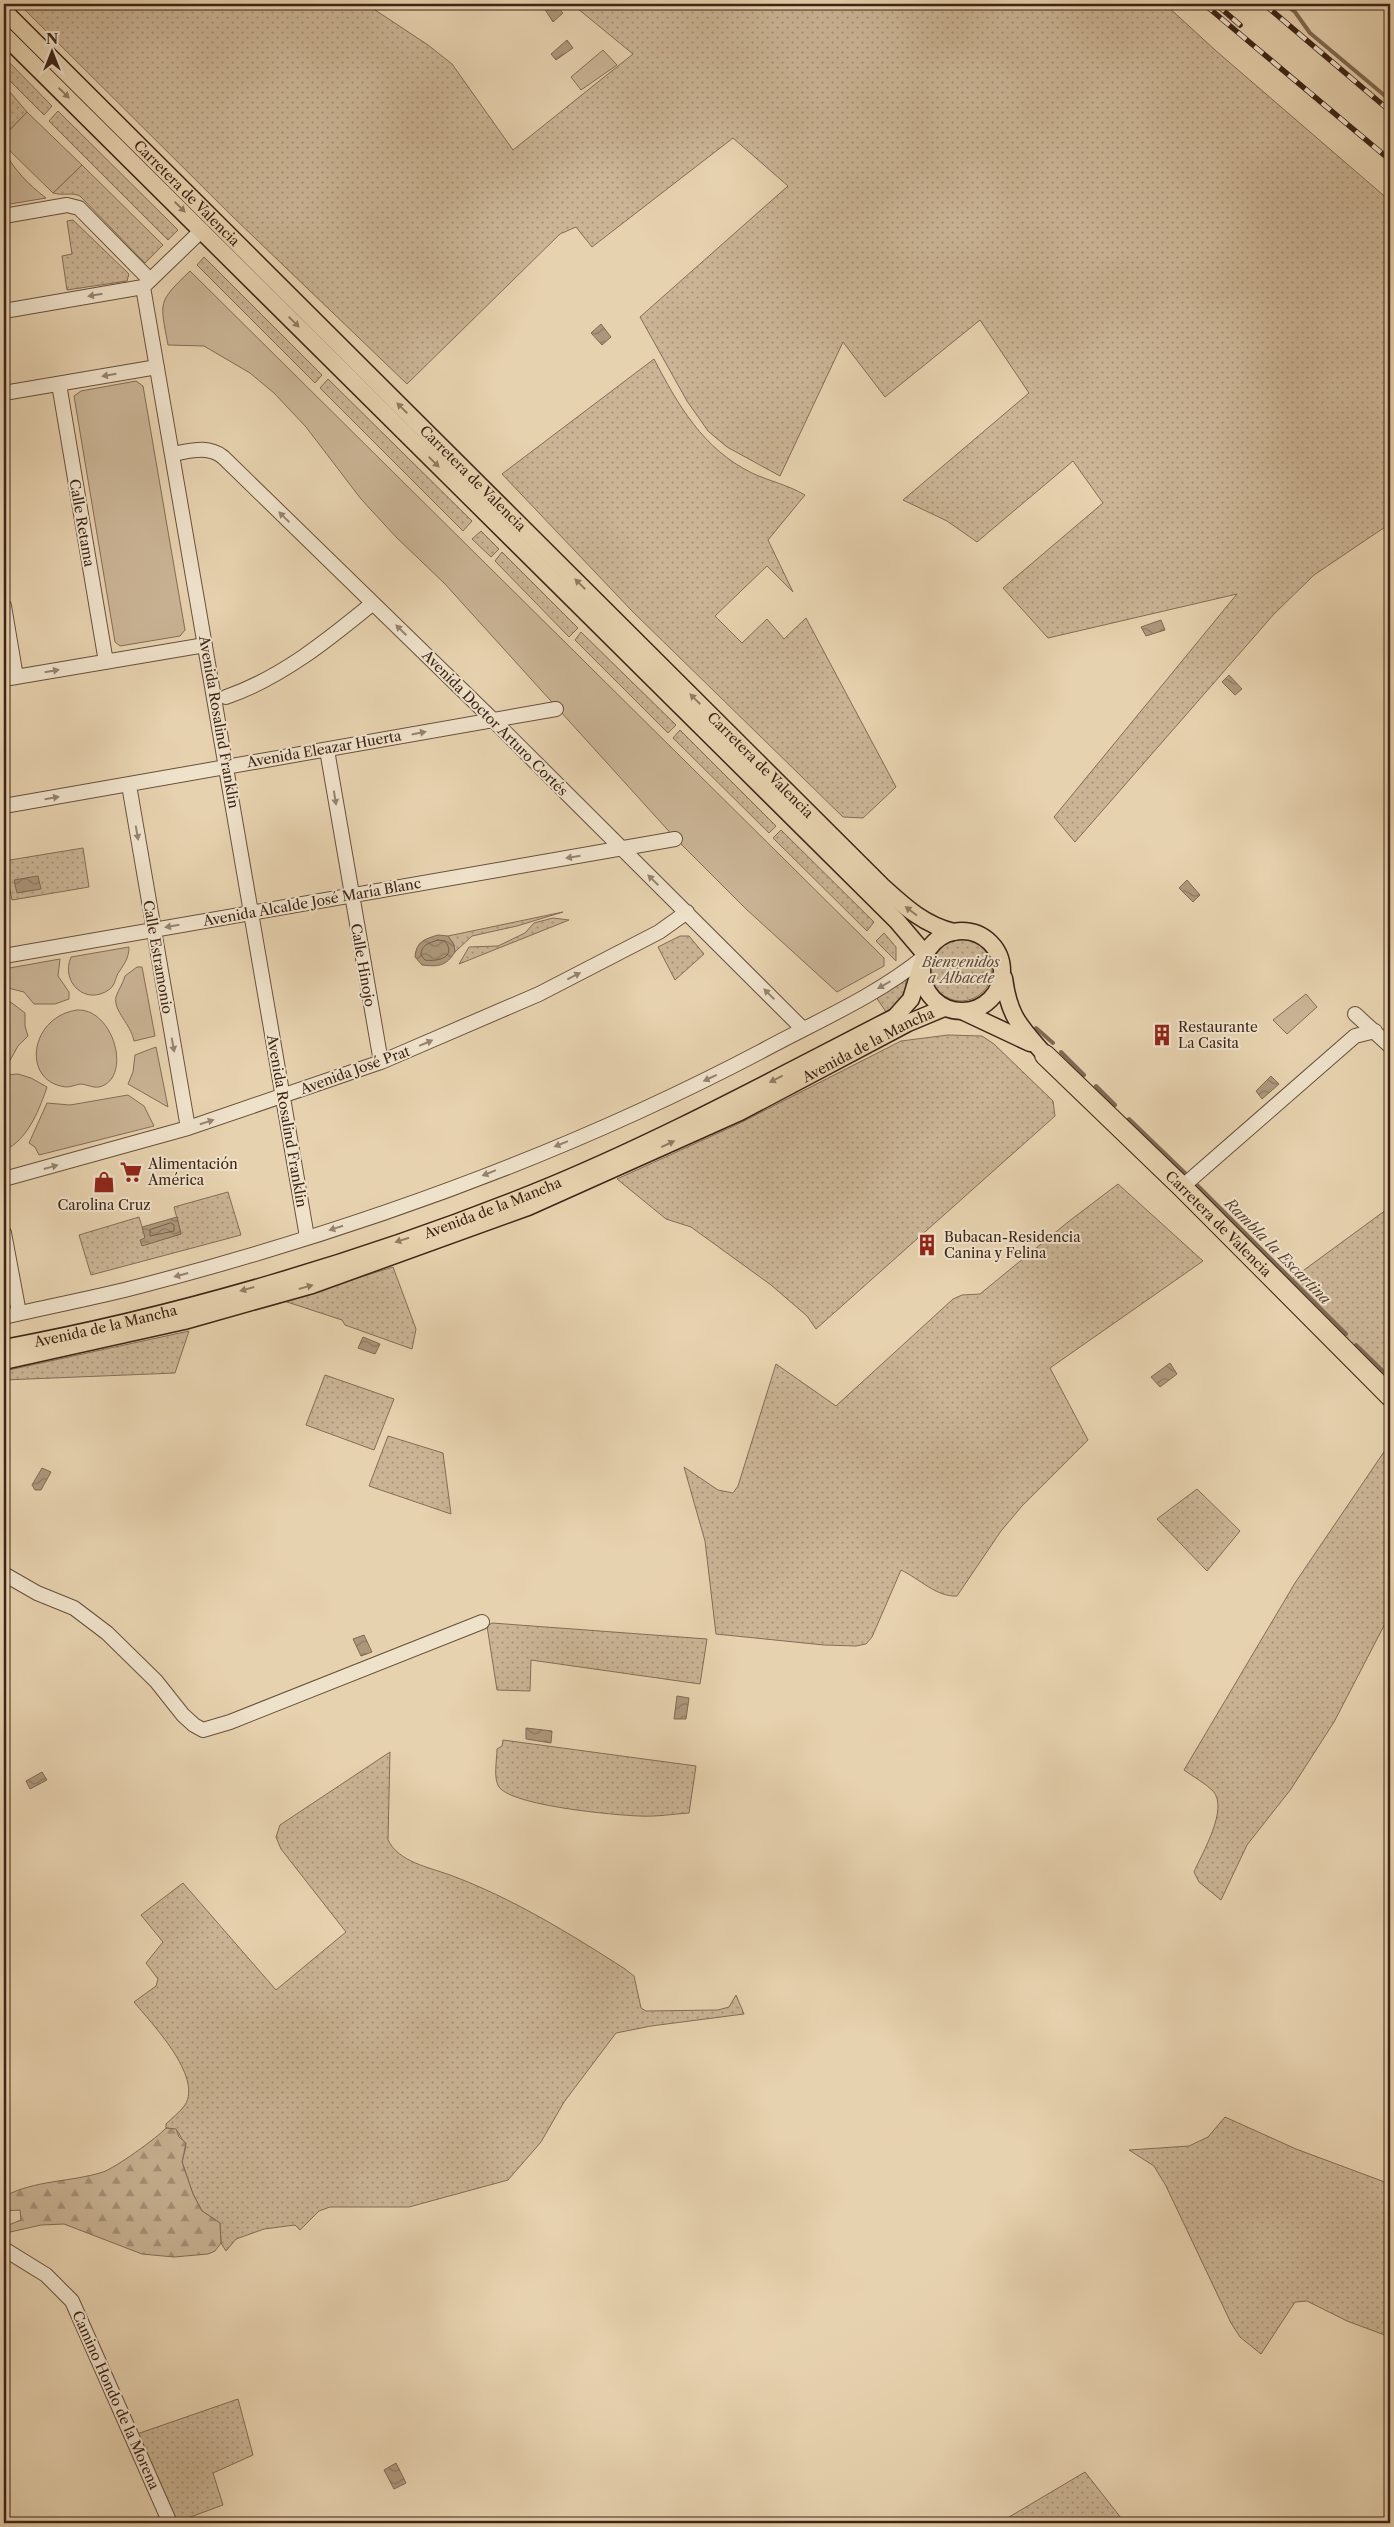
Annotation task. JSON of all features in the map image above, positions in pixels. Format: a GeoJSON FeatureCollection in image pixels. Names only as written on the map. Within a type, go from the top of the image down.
{"type":"FeatureCollection","features":[{"type":"Feature","properties":{"kind":"highway","name":"Carretera de Valencia"},"geometry":{"type":"LineString","coordinates":[[1045,1055],[1182,1187],[1390,1396]]}},
{"type":"Feature","properties":{"kind":"main road","name":"Carretera de Valencia"},"geometry":{"type":"LineString","coordinates":[[4,11],[882,886],[908,910],[926,922],[938,928],[954,932]]}},
{"type":"Feature","properties":{"kind":"main road","name":"Carretera de Valencia"},"geometry":{"type":"LineString","coordinates":[[4,35],[897,921],[924,958]]}},
{"type":"Feature","properties":{"kind":"main road"},"geometry":{"type":"LineString","coordinates":[[965,931],[985,938],[999,954],[1002,964],[1002,978],[998,991],[989,1002],[978,1009],[964,1012],[944,1008],[933,1000],[925,989],[922,976],[924,958],[937,940],[954,932],[965,931]]}},
{"type":"Feature","properties":{"kind":"main road","name":"Avenida de la Mancha"},"geometry":{"type":"LineString","coordinates":[[4,1348],[181,1308],[290,1277],[408,1238],[533,1193],[764,1085],[895,1016],[911,999],[924,958]]}},
{"type":"Feature","properties":{"kind":"main road","name":"Carretera de Valencia"},"geometry":{"type":"LineString","coordinates":[[1002,964],[1006,997],[1011,1013],[1045,1055]]}},
{"type":"Feature","properties":{"kind":"main road","name":"Avenida de la Mancha"},"geometry":{"type":"LineString","coordinates":[[4,1361],[184,1321],[312,1285],[433,1243],[560,1194],[740,1112],[908,1023],[944,1008]]}},
{"type":"Feature","properties":{"kind":"main road","name":"Carretera de Valencia"},"geometry":{"type":"LineString","coordinates":[[964,1012],[1023,1039],[1045,1055]]}},
{"type":"Feature","properties":{"kind":"street"},"geometry":{"type":"LineString","coordinates":[[4,216],[66,205],[79,208],[147,283]]}},
{"type":"Feature","properties":{"kind":"street"},"geometry":{"type":"LineString","coordinates":[[4,311],[147,283],[202,230]]}},
{"type":"Feature","properties":{"kind":"street","name":"Avenida Rosalind Franklin"},"geometry":{"type":"LineString","coordinates":[[147,283],[157,367],[307,1237]]}},
{"type":"Feature","properties":{"kind":"street"},"geometry":{"type":"LineString","coordinates":[[4,393],[157,367]]}},
{"type":"Feature","properties":{"kind":"street","name":"Calle Retama"},"geometry":{"type":"LineString","coordinates":[[59,384],[106,662]]}},
{"type":"Feature","properties":{"kind":"street","name":"Avenida Doctor Arturo Cortés"},"geometry":{"type":"LineString","coordinates":[[172,454],[204,449],[214,451],[223,457],[492,719],[803,1028]]}},
{"type":"Feature","properties":{"kind":"street"},"geometry":{"type":"LineString","coordinates":[[226,698],[249,689],[302,658],[325,643],[373,603]]}},
{"type":"Feature","properties":{"kind":"street"},"geometry":{"type":"LineString","coordinates":[[4,606],[10,678],[205,645]]}},
{"type":"Feature","properties":{"kind":"street","name":"Avenida Eleazar Huerta"},"geometry":{"type":"LineString","coordinates":[[4,806],[556,709]]}},
{"type":"Feature","properties":{"kind":"street","name":"Calle Hinojo"},"geometry":{"type":"LineString","coordinates":[[327,750],[350,895],[381,1062]]}},
{"type":"Feature","properties":{"kind":"street","name":"Calle Estramonio"},"geometry":{"type":"LineString","coordinates":[[128,785],[188,1128]]}},
{"type":"Feature","properties":{"kind":"street","name":"Avenida Alcalde José María Blanc"},"geometry":{"type":"LineString","coordinates":[[4,956],[622,849],[675,838]]}},
{"type":"Feature","properties":{"kind":"street","name":"Avenida José Prat"},"geometry":{"type":"LineString","coordinates":[[4,1179],[188,1128],[381,1062],[539,994],[658,932],[687,912]]}},
{"type":"Feature","properties":{"kind":"street"},"geometry":{"type":"LineString","coordinates":[[4,1317],[140,1286],[401,1207],[615,1122],[718,1074],[905,972],[924,958]]}},
{"type":"Feature","properties":{"kind":"street"},"geometry":{"type":"LineString","coordinates":[[1355,1014],[1390,1046]]}},
{"type":"Feature","properties":{"kind":"street"},"geometry":{"type":"LineString","coordinates":[[1182,1187],[1355,1036],[1375,1031]]}},
{"type":"Feature","properties":{"kind":"street"},"geometry":{"type":"LineString","coordinates":[[4,1233],[19,1313]]}},
{"type":"Feature","properties":{"kind":"street"},"geometry":{"type":"LineString","coordinates":[[4,1574],[37,1593],[74,1608],[107,1632],[156,1681],[183,1715],[203,1730],[230,1722],[482,1622]]}},
{"type":"Feature","properties":{"kind":"street","name":"Camino Hondo de la Morena"},"geometry":{"type":"LineString","coordinates":[[4,2249],[46,2275],[72,2301],[170,2523]]}},
{"type":"Feature","properties":{"kind":"green space"},"geometry":{"type":"Polygon","coordinates":[[[19,4],[366,4],[428,45],[452,64],[513,150],[633,54],[572,4],[1165,4],[1215,50],[1390,201],[1390,527],[1388,525],[1314,575],[1274,614],[1075,842],[1054,817],[1237,594],[1048,638],[1003,588],[1103,503],[1073,461],[977,542],[947,521],[903,500],[1029,393],[980,320],[885,397],[843,342],[780,476],[727,447],[708,431],[687,401],[640,317],[788,186],[733,138],[592,247],[576,227],[560,234],[407,384],[232,216],[19,4]]]}},
{"type":"Feature","properties":{"kind":"green space"},"geometry":{"type":"Polygon","coordinates":[[[603,50],[617,65],[581,90],[571,77],[603,50]]]}},
{"type":"Feature","properties":{"kind":"green space"},"geometry":{"type":"Polygon","coordinates":[[[4,57],[52,106],[44,115],[4,75],[4,57]]]}},
{"type":"Feature","properties":{"kind":"green space"},"geometry":{"type":"Polygon","coordinates":[[[4,85],[27,112],[4,136],[4,85]]]}},
{"type":"Feature","properties":{"kind":"green space"},"geometry":{"type":"Polygon","coordinates":[[[58,111],[178,230],[168,240],[49,121],[58,111]]]}},
{"type":"Feature","properties":{"kind":"green space"},"geometry":{"type":"Polygon","coordinates":[[[27,112],[82,165],[53,193],[4,145],[4,136],[27,112]]]}},
{"type":"Feature","properties":{"kind":"green space"},"geometry":{"type":"Polygon","coordinates":[[[4,150],[22,176],[46,198],[4,205],[4,150]]]}},
{"type":"Feature","properties":{"kind":"green space"},"geometry":{"type":"Polygon","coordinates":[[[82,165],[163,245],[145,263],[80,196],[53,193],[82,165]]]}},
{"type":"Feature","properties":{"kind":"green space"},"geometry":{"type":"Polygon","coordinates":[[[73,220],[129,274],[127,281],[67,290],[62,256],[72,254],[67,221],[73,220]]]}},
{"type":"Feature","properties":{"kind":"green space"},"geometry":{"type":"Polygon","coordinates":[[[204,257],[322,375],[315,383],[197,265],[204,257]]]}},
{"type":"Feature","properties":{"kind":"green space"},"geometry":{"type":"Polygon","coordinates":[[[190,271],[884,958],[884,966],[837,992],[746,909],[675,838],[445,584],[396,537],[361,499],[306,427],[274,393],[250,373],[204,346],[168,345],[163,319],[166,297],[190,271]]]}},
{"type":"Feature","properties":{"kind":"green space"},"geometry":{"type":"Polygon","coordinates":[[[654,359],[683,409],[706,439],[719,452],[752,473],[805,495],[768,540],[793,592],[767,566],[715,616],[742,643],[767,619],[784,639],[806,618],[896,787],[863,818],[843,817],[632,611],[502,474],[654,359]]]}},
{"type":"Feature","properties":{"kind":"green space"},"geometry":{"type":"Polygon","coordinates":[[[328,379],[472,521],[463,531],[320,388],[328,379]]]}},
{"type":"Feature","properties":{"kind":"green space"},"geometry":{"type":"Polygon","coordinates":[[[136,381],[143,386],[185,630],[180,636],[120,646],[115,642],[74,396],[81,391],[136,381]]]}},
{"type":"Feature","properties":{"kind":"green space"},"geometry":{"type":"Polygon","coordinates":[[[481,531],[499,549],[491,557],[472,539],[481,531]]]}},
{"type":"Feature","properties":{"kind":"green space"},"geometry":{"type":"Polygon","coordinates":[[[502,552],[578,628],[569,637],[495,561],[502,552]]]}},
{"type":"Feature","properties":{"kind":"green space"},"geometry":{"type":"Polygon","coordinates":[[[581,632],[676,725],[668,733],[575,640],[581,632]]]}},
{"type":"Feature","properties":{"kind":"green space"},"geometry":{"type":"Polygon","coordinates":[[[680,730],[776,826],[769,833],[673,738],[680,730]]]}},
{"type":"Feature","properties":{"kind":"green space"},"geometry":{"type":"Polygon","coordinates":[[[781,830],[874,922],[867,931],[773,838],[781,830]]]}},
{"type":"Feature","properties":{"kind":"green space"},"geometry":{"type":"Polygon","coordinates":[[[83,848],[89,887],[12,900],[4,861],[83,848]]]}},
{"type":"Feature","properties":{"kind":"green space"},"geometry":{"type":"Polygon","coordinates":[[[563,912],[517,926],[472,936],[455,952],[454,945],[448,936],[563,912]]]}},
{"type":"Feature","properties":{"kind":"green space"},"geometry":{"type":"Polygon","coordinates":[[[553,918],[569,920],[459,964],[469,947],[498,946],[525,933],[534,923],[553,918]]]}},
{"type":"Feature","properties":{"kind":"green space"},"geometry":{"type":"Polygon","coordinates":[[[884,933],[896,947],[896,961],[876,941],[884,933]]]}},
{"type":"Feature","properties":{"kind":"green space"},"geometry":{"type":"Polygon","coordinates":[[[680,936],[689,936],[704,954],[675,980],[658,947],[680,936]]]}},
{"type":"Feature","properties":{"kind":"green space","name":"Bienvenidos a Albacete"},"geometry":{"type":"Polygon","coordinates":[[[961,939],[978,944],[983,948],[987,953],[992,970],[987,987],[983,992],[978,996],[961,1001],[944,996],[939,992],[935,987],[930,970],[935,953],[939,948],[944,944],[961,939]]]}},
{"type":"Feature","properties":{"kind":"green space"},"geometry":{"type":"Polygon","coordinates":[[[129,947],[126,960],[110,989],[101,994],[92,995],[77,989],[72,983],[69,975],[71,957],[129,947]]]}},
{"type":"Feature","properties":{"kind":"green space"},"geometry":{"type":"Polygon","coordinates":[[[60,959],[58,976],[69,992],[69,999],[55,1004],[34,1004],[24,992],[4,987],[4,969],[60,959]]]}},
{"type":"Feature","properties":{"kind":"green space"},"geometry":{"type":"Polygon","coordinates":[[[137,967],[142,967],[155,1036],[134,1041],[130,1029],[117,1007],[116,997],[125,976],[137,967]]]}},
{"type":"Feature","properties":{"kind":"green space"},"geometry":{"type":"Polygon","coordinates":[[[906,979],[905,989],[901,998],[886,1012],[876,997],[906,979]]]}},
{"type":"Feature","properties":{"kind":"green space"},"geometry":{"type":"Polygon","coordinates":[[[1306,994],[1317,1007],[1287,1034],[1273,1020],[1306,994]]]}},
{"type":"Feature","properties":{"kind":"green space"},"geometry":{"type":"Polygon","coordinates":[[[4,997],[25,1013],[25,1026],[28,1036],[18,1046],[8,1064],[4,1065],[4,997]]]}},
{"type":"Feature","properties":{"kind":"green space"},"geometry":{"type":"Polygon","coordinates":[[[77,1010],[90,1012],[101,1020],[109,1031],[115,1045],[117,1059],[115,1071],[109,1081],[99,1087],[80,1084],[66,1087],[52,1083],[42,1074],[37,1062],[37,1049],[41,1036],[49,1024],[61,1015],[77,1010]]]}},
{"type":"Feature","properties":{"kind":"green space"},"geometry":{"type":"Polygon","coordinates":[[[948,1035],[982,1036],[994,1044],[1053,1101],[1055,1116],[816,1329],[807,1316],[771,1285],[691,1227],[666,1219],[617,1179],[736,1125],[901,1041],[948,1035]]]}},
{"type":"Feature","properties":{"kind":"green space"},"geometry":{"type":"Polygon","coordinates":[[[156,1047],[168,1107],[128,1084],[133,1072],[135,1055],[156,1047]]]}},
{"type":"Feature","properties":{"kind":"green space"},"geometry":{"type":"Polygon","coordinates":[[[18,1074],[31,1078],[47,1087],[28,1129],[9,1148],[4,1116],[4,1075],[18,1074]]]}},
{"type":"Feature","properties":{"kind":"green space"},"geometry":{"type":"Polygon","coordinates":[[[128,1095],[144,1106],[154,1126],[39,1155],[35,1147],[29,1143],[47,1103],[70,1105],[128,1095]]]}},
{"type":"Feature","properties":{"kind":"green space"},"geometry":{"type":"Polygon","coordinates":[[[1118,1184],[1203,1261],[1050,1368],[1088,1440],[1022,1506],[1001,1531],[957,1596],[949,1596],[935,1591],[901,1570],[872,1637],[866,1644],[856,1646],[824,1645],[716,1634],[705,1541],[684,1467],[718,1490],[733,1493],[738,1486],[776,1364],[836,1406],[953,1299],[962,1295],[980,1294],[1118,1184]]]}},
{"type":"Feature","properties":{"kind":"green space"},"geometry":{"type":"Polygon","coordinates":[[[228,1192],[241,1235],[91,1275],[79,1235],[139,1217],[146,1239],[142,1245],[181,1234],[174,1207],[228,1192]]]}},
{"type":"Feature","properties":{"kind":"green space"},"geometry":{"type":"Polygon","coordinates":[[[1390,1207],[1390,1382],[1289,1281],[1390,1207]]]}},
{"type":"Feature","properties":{"kind":"green space"},"geometry":{"type":"Polygon","coordinates":[[[393,1267],[416,1329],[412,1349],[345,1325],[342,1320],[284,1301],[393,1267]]]}},
{"type":"Feature","properties":{"kind":"green space"},"geometry":{"type":"Polygon","coordinates":[[[189,1331],[175,1373],[4,1380],[4,1371],[189,1331]]]}},
{"type":"Feature","properties":{"kind":"green space"},"geometry":{"type":"Polygon","coordinates":[[[325,1375],[394,1399],[374,1450],[306,1425],[325,1375]]]}},
{"type":"Feature","properties":{"kind":"green space"},"geometry":{"type":"Polygon","coordinates":[[[388,1436],[443,1453],[451,1514],[369,1486],[388,1436]]]}},
{"type":"Feature","properties":{"kind":"green space"},"geometry":{"type":"Polygon","coordinates":[[[1390,1443],[1390,1614],[1334,1722],[1291,1789],[1247,1845],[1221,1900],[1199,1882],[1194,1872],[1208,1843],[1216,1820],[1217,1799],[1210,1788],[1184,1770],[1295,1583],[1390,1443]]]}},
{"type":"Feature","properties":{"kind":"green space"},"geometry":{"type":"Polygon","coordinates":[[[1197,1489],[1240,1531],[1207,1571],[1157,1519],[1197,1489]]]}},
{"type":"Feature","properties":{"kind":"green space"},"geometry":{"type":"Polygon","coordinates":[[[492,1623],[707,1639],[700,1684],[531,1660],[530,1691],[497,1690],[487,1626],[492,1623]]]}},
{"type":"Feature","properties":{"kind":"green space"},"geometry":{"type":"Polygon","coordinates":[[[503,1740],[696,1766],[689,1813],[658,1816],[609,1814],[543,1804],[508,1794],[499,1787],[496,1779],[497,1749],[502,1746],[503,1740]]]}},
{"type":"Feature","properties":{"kind":"green space"},"geometry":{"type":"Polygon","coordinates":[[[390,1752],[388,1840],[399,1854],[415,1863],[473,1884],[518,1905],[625,1969],[634,1976],[641,2008],[646,2011],[718,2010],[729,2007],[736,1995],[744,2014],[651,2026],[616,2033],[564,2102],[541,2142],[508,2180],[409,2207],[330,2207],[319,2211],[300,2230],[295,2225],[264,2229],[236,2239],[226,2251],[221,2243],[220,2223],[202,2211],[193,2194],[182,2162],[186,2146],[178,2132],[166,2128],[166,2124],[185,2105],[189,2093],[187,2080],[173,2050],[134,2002],[156,1986],[158,1979],[146,1963],[163,1942],[141,1915],[183,1883],[276,1990],[346,1932],[281,1849],[276,1837],[280,1825],[390,1752]]]}},
{"type":"Feature","properties":{"kind":"green space"},"geometry":{"type":"Polygon","coordinates":[[[1225,2117],[1296,2149],[1390,2184],[1390,2337],[1347,2321],[1307,2301],[1295,2302],[1261,2354],[1240,2337],[1231,2323],[1166,2186],[1154,2166],[1129,2150],[1189,2146],[1208,2137],[1225,2117]]]}},
{"type":"Feature","properties":{"kind":"green space"},"geometry":{"type":"Polygon","coordinates":[[[166,2128],[176,2129],[179,2137],[186,2143],[182,2162],[193,2194],[202,2211],[220,2223],[221,2243],[215,2251],[208,2254],[174,2257],[142,2254],[64,2224],[41,2225],[6,2233],[6,2226],[21,2220],[20,2210],[4,2211],[5,2196],[41,2184],[103,2172],[136,2152],[166,2128]]]}},
{"type":"Feature","properties":{"kind":"green space"},"geometry":{"type":"Polygon","coordinates":[[[238,2399],[253,2455],[213,2473],[223,2505],[177,2522],[137,2434],[238,2399]]]}},
{"type":"Feature","properties":{"kind":"green space"},"geometry":{"type":"Polygon","coordinates":[[[1085,2472],[1125,2523],[999,2523],[1085,2472]]]}},
{"type":"Feature","properties":{"kind":"water"},"geometry":{"type":"Polygon","coordinates":[[[550,4],[555,4],[563,13],[553,22],[544,8],[550,4]]]}},
{"type":"Feature","properties":{"kind":"water"},"geometry":{"type":"Polygon","coordinates":[[[567,40],[573,48],[556,60],[551,54],[567,40]]]}},
{"type":"Feature","properties":{"kind":"water"},"geometry":{"type":"Polygon","coordinates":[[[601,324],[611,337],[602,345],[591,333],[601,324]]]}},
{"type":"Feature","properties":{"kind":"water"},"geometry":{"type":"Polygon","coordinates":[[[1161,620],[1165,630],[1146,636],[1141,627],[1161,620]]]}},
{"type":"Feature","properties":{"kind":"water"},"geometry":{"type":"Polygon","coordinates":[[[1229,675],[1242,689],[1235,695],[1222,682],[1229,675]]]}},
{"type":"Feature","properties":{"kind":"water"},"geometry":{"type":"Polygon","coordinates":[[[38,876],[41,889],[17,893],[14,880],[38,876]]]}},
{"type":"Feature","properties":{"kind":"water"},"geometry":{"type":"Polygon","coordinates":[[[1187,880],[1200,895],[1193,902],[1179,888],[1187,880]]]}},
{"type":"Feature","properties":{"kind":"water"},"geometry":{"type":"Polygon","coordinates":[[[438,935],[448,936],[454,945],[455,952],[445,963],[433,966],[422,965],[415,957],[417,948],[425,940],[438,935]]]}},
{"type":"Feature","properties":{"kind":"water"},"geometry":{"type":"Polygon","coordinates":[[[1271,1076],[1279,1084],[1262,1099],[1256,1091],[1271,1076]]]}},
{"type":"Feature","properties":{"kind":"water"},"geometry":{"type":"Polygon","coordinates":[[[177,1217],[181,1234],[142,1246],[140,1240],[145,1238],[142,1227],[177,1217]]]}},
{"type":"Feature","properties":{"kind":"water"},"geometry":{"type":"Polygon","coordinates":[[[363,1337],[380,1344],[375,1354],[358,1348],[363,1337]]]}},
{"type":"Feature","properties":{"kind":"water"},"geometry":{"type":"Polygon","coordinates":[[[1170,1363],[1177,1374],[1160,1387],[1151,1377],[1170,1363]]]}},
{"type":"Feature","properties":{"kind":"water"},"geometry":{"type":"Polygon","coordinates":[[[42,1468],[51,1472],[41,1490],[35,1490],[32,1485],[42,1468]]]}},
{"type":"Feature","properties":{"kind":"water"},"geometry":{"type":"Polygon","coordinates":[[[364,1635],[372,1652],[361,1656],[353,1639],[364,1635]]]}},
{"type":"Feature","properties":{"kind":"water"},"geometry":{"type":"Polygon","coordinates":[[[677,1696],[689,1698],[686,1719],[674,1719],[677,1696]]]}},
{"type":"Feature","properties":{"kind":"water"},"geometry":{"type":"Polygon","coordinates":[[[526,1728],[552,1731],[551,1743],[526,1739],[526,1728]]]}},
{"type":"Feature","properties":{"kind":"water"},"geometry":{"type":"Polygon","coordinates":[[[42,1772],[47,1780],[30,1789],[26,1781],[42,1772]]]}},
{"type":"Feature","properties":{"kind":"water"},"geometry":{"type":"Polygon","coordinates":[[[396,2463],[406,2483],[394,2489],[384,2470],[396,2463]]]}},
{"type":"Feature","properties":{"kind":"waterway"},"geometry":{"type":"LineString","coordinates":[[1284,4],[1295,12],[1310,33],[1390,100]]}},
{"type":"Feature","properties":{"kind":"waterway","name":"Rambla la Escartina"},"geometry":{"type":"LineString","coordinates":[[1036,1028],[1053,1043]]}},
{"type":"Feature","properties":{"kind":"waterway","name":"Rambla la Escartina"},"geometry":{"type":"LineString","coordinates":[[1061,1052],[1084,1075]]}},
{"type":"Feature","properties":{"kind":"waterway","name":"Rambla la Escartina"},"geometry":{"type":"LineString","coordinates":[[1096,1086],[1115,1105]]}},
{"type":"Feature","properties":{"kind":"waterway","name":"Rambla la Escartina"},"geometry":{"type":"LineString","coordinates":[[1129,1119],[1186,1174]]}},
{"type":"Feature","properties":{"kind":"waterway","name":"Rambla la Escartina"},"geometry":{"type":"LineString","coordinates":[[1195,1183],[1346,1334]]}},
{"type":"Feature","properties":{"kind":"waterway","name":"Rambla la Escartina"},"geometry":{"type":"LineString","coordinates":[[1356,1345],[1390,1378]]}},
{"type":"Feature","properties":{"kind":"railway"},"geometry":{"type":"LineString","coordinates":[[1204,4],[1390,160]]}},
{"type":"Feature","properties":{"kind":"railway"},"geometry":{"type":"LineString","coordinates":[[1216,4],[1240,25]]}},
{"type":"Feature","properties":{"kind":"railway"},"geometry":{"type":"LineString","coordinates":[[1264,4],[1390,111]]}},
{"type":"Feature","properties":{"kind":"place","name":"Restaurante La Casita"},"geometry":{"type":"Point","coordinates":[1162,1035]}},
{"type":"Feature","properties":{"kind":"place","name":"Alimentación América"},"geometry":{"type":"Point","coordinates":[131,1172]}},
{"type":"Feature","properties":{"kind":"place","name":"Carolina Cruz"},"geometry":{"type":"Point","coordinates":[104,1182]}},
{"type":"Feature","properties":{"kind":"place","name":"Bubacan-Residencia Canina y Felina"},"geometry":{"type":"Point","coordinates":[927,1245]}}]}
